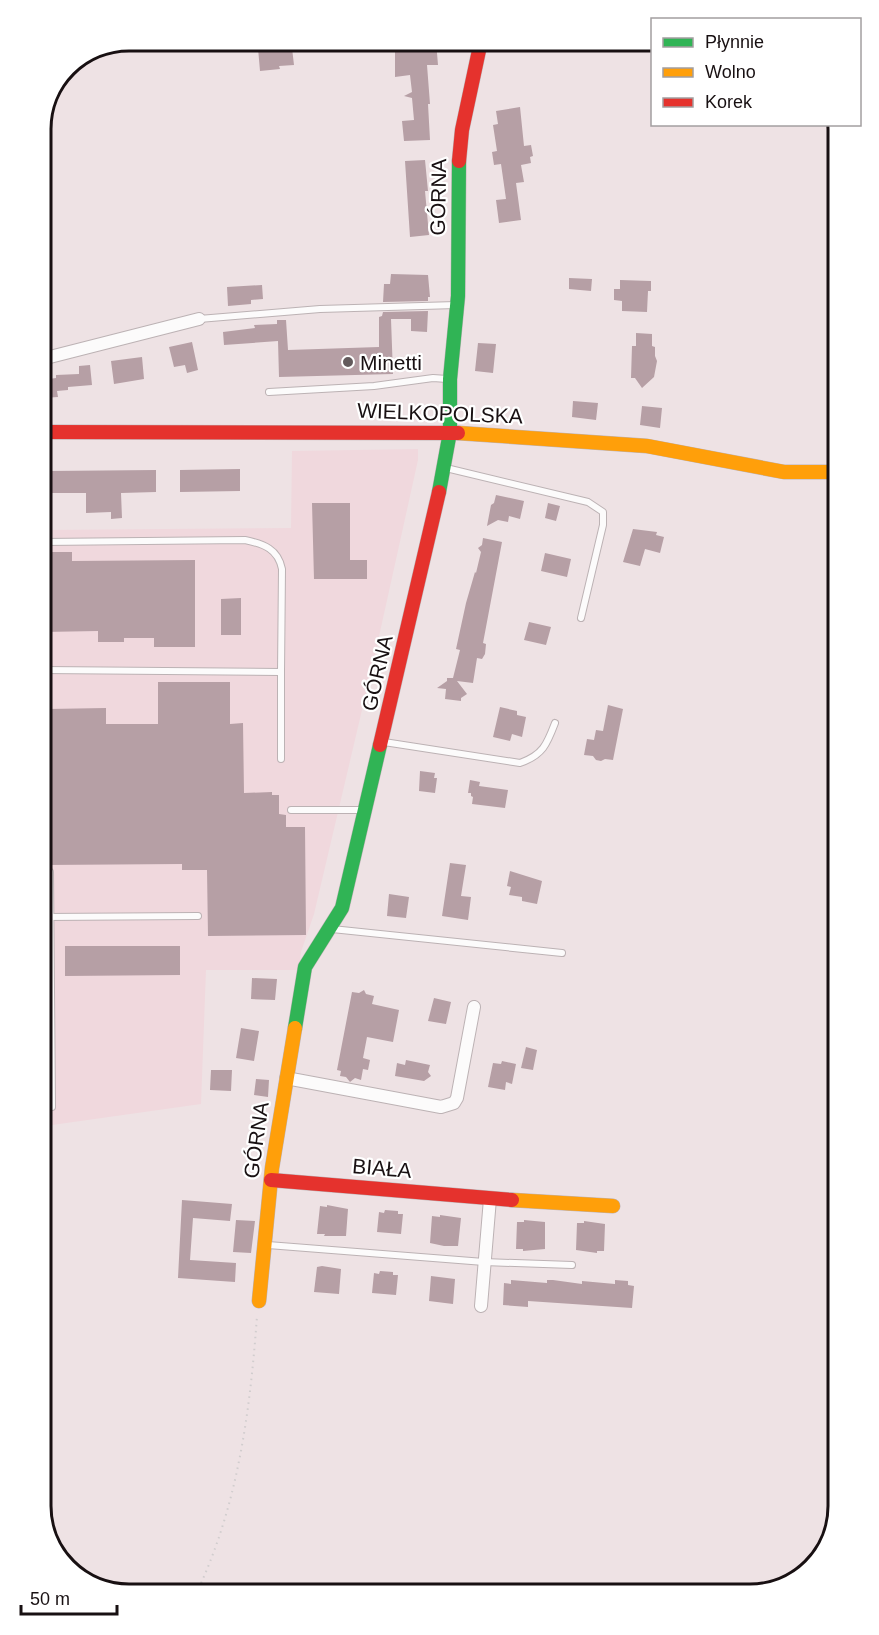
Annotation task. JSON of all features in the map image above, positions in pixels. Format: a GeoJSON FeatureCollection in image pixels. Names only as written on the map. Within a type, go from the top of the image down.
{"type":"FeatureCollection","features":[{"type":"Feature","properties":{"kind":"street","name":"GÓRNA"},"geometry":{"type":"LineString","coordinates":[[259,1301],[271,1180],[305,967],[314,951],[332,929],[342,908],[445,468],[450,432],[450,379],[458,305],[458,169],[464,121],[479,51]]}},
{"type":"Feature","properties":{"kind":"street"},"geometry":{"type":"LineString","coordinates":[[51,356],[199,319]]}},
{"type":"Feature","properties":{"kind":"street","name":"WIELKOPOLSKA"},"geometry":{"type":"LineString","coordinates":[[51,432],[450,432],[647,446],[784,472],[828,472]]}},
{"type":"Feature","properties":{"kind":"street"},"geometry":{"type":"LineString","coordinates":[[286,1078],[441,1107],[448,1106],[457,1098],[474,1007]]}},
{"type":"Feature","properties":{"kind":"street","name":"BIAŁA"},"geometry":{"type":"LineString","coordinates":[[271,1180],[490,1199],[613,1206]]}},
{"type":"Feature","properties":{"kind":"street"},"geometry":{"type":"LineString","coordinates":[[481,1306],[490,1199]]}},
{"type":"Feature","properties":{"kind":"lane"},"geometry":{"type":"LineString","coordinates":[[199,319],[320,309],[458,305]]}},
{"type":"Feature","properties":{"kind":"lane"},"geometry":{"type":"LineString","coordinates":[[269,392],[363,387],[433,378],[450,379]]}},
{"type":"Feature","properties":{"kind":"lane"},"geometry":{"type":"LineString","coordinates":[[445,468],[588,502],[603,512],[603,525],[580,618]]}},
{"type":"Feature","properties":{"kind":"lane"},"geometry":{"type":"LineString","coordinates":[[51,542],[245,540],[270,548],[276,554],[282,569],[281,759]]}},
{"type":"Feature","properties":{"kind":"lane"},"geometry":{"type":"LineString","coordinates":[[51,670],[281,672]]}},
{"type":"Feature","properties":{"kind":"lane"},"geometry":{"type":"LineString","coordinates":[[382,742],[520,763],[533,759],[542,752],[555,723]]}},
{"type":"Feature","properties":{"kind":"lane"},"geometry":{"type":"LineString","coordinates":[[291,810],[366,810]]}},
{"type":"Feature","properties":{"kind":"lane"},"geometry":{"type":"LineString","coordinates":[[51,917],[198,916]]}},
{"type":"Feature","properties":{"kind":"lane"},"geometry":{"type":"LineString","coordinates":[[332,929],[562,953]]}},
{"type":"Feature","properties":{"kind":"lane"},"geometry":{"type":"LineString","coordinates":[[51,1060],[52,1107]]}},
{"type":"Feature","properties":{"kind":"lane"},"geometry":{"type":"LineString","coordinates":[[264,1245],[484,1262],[572,1265]]}},
{"type":"Feature","properties":{"kind":"path"},"geometry":{"type":"LineString","coordinates":[[200,1584],[215,1551],[238,1471],[253,1376],[259,1301]]}},
{"type":"Feature","properties":{"kind":"shaded area"},"geometry":{"type":"Polygon","coordinates":[[[418,449],[418,460],[374,659],[314,914],[301,952],[299,970],[206,970],[201,1104],[51,1125],[51,530],[291,528],[292,451],[418,449]]]}},
{"type":"Feature","properties":{"kind":"building"},"geometry":{"type":"Polygon","coordinates":[[[258,51],[292,51],[294,65],[260,71],[258,51]]]}},
{"type":"Feature","properties":{"kind":"building"},"geometry":{"type":"Polygon","coordinates":[[[395,51],[437,51],[438,65],[427,65],[430,140],[404,141],[402,121],[414,120],[412,98],[404,96],[412,92],[410,75],[395,77],[395,51]]]}},
{"type":"Feature","properties":{"kind":"building"},"geometry":{"type":"Polygon","coordinates":[[[520,107],[524,146],[531,145],[533,156],[530,157],[531,163],[521,165],[524,182],[516,183],[521,220],[499,223],[496,200],[506,199],[501,164],[494,165],[492,152],[497,151],[493,125],[498,124],[496,111],[520,107]]]}},
{"type":"Feature","properties":{"kind":"building"},"geometry":{"type":"Polygon","coordinates":[[[425,160],[429,235],[410,237],[405,161],[425,160]]]}},
{"type":"Feature","properties":{"kind":"building"},"geometry":{"type":"Polygon","coordinates":[[[391,274],[428,275],[430,297],[428,301],[383,302],[384,284],[390,284],[391,274]]]}},
{"type":"Feature","properties":{"kind":"building"},"geometry":{"type":"Polygon","coordinates":[[[569,278],[592,279],[591,291],[569,289],[569,278]]]}},
{"type":"Feature","properties":{"kind":"building"},"geometry":{"type":"Polygon","coordinates":[[[620,280],[651,281],[647,312],[622,311],[622,301],[614,300],[614,289],[620,289],[620,280]]]}},
{"type":"Feature","properties":{"kind":"building"},"geometry":{"type":"Polygon","coordinates":[[[262,285],[263,299],[251,300],[251,304],[228,306],[227,287],[262,285]]]}},
{"type":"Feature","properties":{"kind":"building","name":"Minetti"},"geometry":{"type":"Polygon","coordinates":[[[428,311],[427,332],[411,331],[411,319],[391,319],[393,374],[279,377],[278,341],[224,345],[223,332],[255,328],[254,325],[277,324],[277,320],[286,320],[288,350],[379,347],[379,317],[383,312],[428,311]]]}},
{"type":"Feature","properties":{"kind":"building"},"geometry":{"type":"Polygon","coordinates":[[[636,333],[652,334],[652,346],[655,347],[657,361],[654,377],[642,388],[635,378],[631,378],[632,346],[636,346],[636,333]]]}},
{"type":"Feature","properties":{"kind":"building"},"geometry":{"type":"Polygon","coordinates":[[[192,342],[198,370],[187,373],[185,365],[174,367],[169,347],[192,342]]]}},
{"type":"Feature","properties":{"kind":"building"},"geometry":{"type":"Polygon","coordinates":[[[478,343],[496,344],[493,373],[475,371],[478,343]]]}},
{"type":"Feature","properties":{"kind":"building"},"geometry":{"type":"Polygon","coordinates":[[[142,357],[144,379],[114,384],[111,361],[142,357]]]}},
{"type":"Feature","properties":{"kind":"building"},"geometry":{"type":"Polygon","coordinates":[[[90,365],[92,385],[68,387],[68,390],[57,391],[58,397],[51,397],[51,379],[56,378],[56,375],[79,374],[79,366],[90,365]]]}},
{"type":"Feature","properties":{"kind":"building"},"geometry":{"type":"Polygon","coordinates":[[[573,401],[598,403],[596,420],[572,417],[573,401]]]}},
{"type":"Feature","properties":{"kind":"building"},"geometry":{"type":"Polygon","coordinates":[[[642,406],[662,408],[660,428],[640,425],[642,406]]]}},
{"type":"Feature","properties":{"kind":"building"},"geometry":{"type":"Polygon","coordinates":[[[240,469],[240,491],[180,492],[180,470],[240,469]]]}},
{"type":"Feature","properties":{"kind":"building"},"geometry":{"type":"Polygon","coordinates":[[[156,470],[156,492],[121,493],[122,518],[111,519],[111,512],[86,513],[86,493],[51,493],[51,471],[156,470]]]}},
{"type":"Feature","properties":{"kind":"building"},"geometry":{"type":"Polygon","coordinates":[[[496,495],[524,501],[520,519],[509,516],[508,522],[498,520],[487,526],[491,505],[496,495]]]}},
{"type":"Feature","properties":{"kind":"building"},"geometry":{"type":"Polygon","coordinates":[[[312,503],[350,503],[350,560],[367,560],[367,579],[314,579],[312,503]]]}},
{"type":"Feature","properties":{"kind":"building"},"geometry":{"type":"Polygon","coordinates":[[[548,503],[560,506],[556,521],[545,518],[548,503]]]}},
{"type":"Feature","properties":{"kind":"building"},"geometry":{"type":"Polygon","coordinates":[[[633,529],[657,532],[656,535],[664,537],[660,553],[645,549],[640,566],[623,562],[633,529]]]}},
{"type":"Feature","properties":{"kind":"building"},"geometry":{"type":"Polygon","coordinates":[[[483,538],[502,542],[483,643],[486,644],[485,654],[482,659],[477,658],[473,683],[457,681],[467,694],[461,698],[461,701],[445,699],[446,689],[437,688],[447,681],[447,678],[453,678],[460,650],[456,649],[481,552],[478,548],[482,545],[483,538]]]}},
{"type":"Feature","properties":{"kind":"building"},"geometry":{"type":"Polygon","coordinates":[[[51,552],[72,552],[72,561],[195,560],[195,647],[154,647],[154,638],[124,638],[124,642],[98,642],[98,631],[51,632],[51,552]]]}},
{"type":"Feature","properties":{"kind":"building"},"geometry":{"type":"Polygon","coordinates":[[[545,553],[571,559],[567,577],[541,571],[545,553]]]}},
{"type":"Feature","properties":{"kind":"building"},"geometry":{"type":"Polygon","coordinates":[[[241,598],[241,635],[221,635],[221,599],[241,598]]]}},
{"type":"Feature","properties":{"kind":"building"},"geometry":{"type":"Polygon","coordinates":[[[529,622],[551,627],[546,645],[524,640],[529,622]]]}},
{"type":"Feature","properties":{"kind":"building"},"geometry":{"type":"Polygon","coordinates":[[[158,682],[230,682],[230,724],[243,723],[244,793],[272,792],[272,795],[279,795],[279,814],[286,815],[286,827],[305,827],[306,935],[208,936],[207,870],[182,870],[182,864],[51,865],[51,709],[106,708],[106,724],[158,724],[158,682]]]}},
{"type":"Feature","properties":{"kind":"building"},"geometry":{"type":"Polygon","coordinates":[[[608,705],[623,709],[613,760],[601,761],[596,760],[593,756],[584,755],[587,739],[594,740],[596,730],[603,731],[608,705]]]}},
{"type":"Feature","properties":{"kind":"building"},"geometry":{"type":"Polygon","coordinates":[[[500,707],[517,711],[517,715],[526,717],[522,737],[512,734],[510,741],[493,737],[500,707]]]}},
{"type":"Feature","properties":{"kind":"building"},"geometry":{"type":"Polygon","coordinates":[[[420,771],[435,773],[434,778],[437,778],[435,793],[419,791],[420,771]]]}},
{"type":"Feature","properties":{"kind":"building"},"geometry":{"type":"Polygon","coordinates":[[[470,780],[480,782],[479,786],[508,790],[505,808],[472,804],[473,797],[471,793],[468,793],[470,780]]]}},
{"type":"Feature","properties":{"kind":"building"},"geometry":{"type":"Polygon","coordinates":[[[450,863],[466,865],[461,896],[471,897],[468,920],[442,916],[450,863]]]}},
{"type":"Feature","properties":{"kind":"building"},"geometry":{"type":"Polygon","coordinates":[[[510,871],[542,881],[537,904],[522,901],[522,897],[509,895],[511,887],[507,886],[510,871]]]}},
{"type":"Feature","properties":{"kind":"building"},"geometry":{"type":"Polygon","coordinates":[[[389,894],[409,897],[406,918],[387,916],[389,894]]]}},
{"type":"Feature","properties":{"kind":"building"},"geometry":{"type":"Polygon","coordinates":[[[65,946],[180,946],[180,975],[65,976],[65,946]]]}},
{"type":"Feature","properties":{"kind":"building"},"geometry":{"type":"Polygon","coordinates":[[[252,978],[277,979],[275,1000],[251,999],[252,978]]]}},
{"type":"Feature","properties":{"kind":"building"},"geometry":{"type":"Polygon","coordinates":[[[364,990],[366,994],[374,996],[372,1004],[399,1010],[393,1042],[367,1037],[363,1058],[370,1060],[368,1070],[363,1069],[361,1080],[355,1078],[350,1082],[346,1077],[340,1076],[341,1071],[337,1070],[352,992],[359,993],[364,990]]]}},
{"type":"Feature","properties":{"kind":"building"},"geometry":{"type":"Polygon","coordinates":[[[434,998],[451,1002],[446,1024],[428,1021],[434,998]]]}},
{"type":"Feature","properties":{"kind":"building"},"geometry":{"type":"Polygon","coordinates":[[[241,1028],[259,1031],[254,1061],[236,1058],[241,1028]]]}},
{"type":"Feature","properties":{"kind":"building"},"geometry":{"type":"Polygon","coordinates":[[[526,1047],[537,1050],[533,1070],[521,1068],[526,1047]]]}},
{"type":"Feature","properties":{"kind":"building"},"geometry":{"type":"Polygon","coordinates":[[[406,1060],[430,1065],[428,1072],[431,1076],[424,1081],[395,1076],[397,1063],[405,1065],[406,1060]]]}},
{"type":"Feature","properties":{"kind":"building"},"geometry":{"type":"Polygon","coordinates":[[[502,1061],[516,1064],[512,1084],[506,1082],[505,1090],[488,1087],[493,1063],[501,1064],[502,1061]]]}},
{"type":"Feature","properties":{"kind":"building"},"geometry":{"type":"Polygon","coordinates":[[[211,1070],[232,1070],[231,1091],[210,1090],[211,1070]]]}},
{"type":"Feature","properties":{"kind":"building"},"geometry":{"type":"Polygon","coordinates":[[[256,1079],[269,1080],[268,1097],[254,1095],[256,1079]]]}},
{"type":"Feature","properties":{"kind":"building"},"geometry":{"type":"Polygon","coordinates":[[[182,1200],[232,1204],[230,1221],[193,1218],[190,1260],[236,1263],[235,1282],[178,1278],[182,1200]]]}},
{"type":"Feature","properties":{"kind":"building"},"geometry":{"type":"Polygon","coordinates":[[[327,1205],[348,1209],[346,1236],[317,1234],[320,1206],[327,1207],[327,1205]]]}},
{"type":"Feature","properties":{"kind":"building"},"geometry":{"type":"Polygon","coordinates":[[[385,1210],[398,1211],[398,1214],[403,1214],[401,1234],[377,1232],[379,1212],[384,1213],[385,1210]]]}},
{"type":"Feature","properties":{"kind":"building"},"geometry":{"type":"Polygon","coordinates":[[[440,1215],[461,1218],[458,1246],[430,1243],[432,1216],[440,1217],[440,1215]]]}},
{"type":"Feature","properties":{"kind":"building"},"geometry":{"type":"Polygon","coordinates":[[[236,1220],[255,1221],[251,1253],[233,1252],[236,1220]]]}},
{"type":"Feature","properties":{"kind":"building"},"geometry":{"type":"Polygon","coordinates":[[[524,1220],[545,1222],[545,1249],[523,1251],[523,1249],[516,1249],[517,1222],[524,1222],[524,1220]]]}},
{"type":"Feature","properties":{"kind":"building"},"geometry":{"type":"Polygon","coordinates":[[[584,1221],[605,1224],[604,1251],[597,1251],[597,1253],[576,1250],[577,1223],[584,1223],[584,1221]]]}},
{"type":"Feature","properties":{"kind":"building"},"geometry":{"type":"Polygon","coordinates":[[[317,1267],[341,1269],[339,1294],[314,1292],[317,1267]]]}},
{"type":"Feature","properties":{"kind":"building"},"geometry":{"type":"Polygon","coordinates":[[[380,1271],[393,1272],[393,1275],[398,1275],[396,1295],[372,1293],[374,1273],[379,1274],[380,1271]]]}},
{"type":"Feature","properties":{"kind":"building"},"geometry":{"type":"Polygon","coordinates":[[[431,1276],[455,1279],[453,1304],[429,1301],[431,1276]]]}},
{"type":"Feature","properties":{"kind":"building"},"geometry":{"type":"Polygon","coordinates":[[[511,1280],[547,1283],[547,1280],[553,1280],[582,1284],[582,1281],[615,1284],[615,1280],[628,1281],[628,1285],[634,1286],[632,1308],[528,1301],[528,1307],[503,1305],[504,1283],[511,1284],[511,1280]]]}},
{"type":"Feature","properties":{"kind":"traffic: fast"},"geometry":{"type":"LineString","coordinates":[[439,492],[450,432],[450,379],[458,296],[459,161]]}},
{"type":"Feature","properties":{"kind":"traffic: fast"},"geometry":{"type":"LineString","coordinates":[[295,1028],[305,967],[342,908],[380,745]]}},
{"type":"Feature","properties":{"kind":"traffic: slow"},"geometry":{"type":"LineString","coordinates":[[458,433],[647,446],[784,472],[828,472]]}},
{"type":"Feature","properties":{"kind":"traffic: slow"},"geometry":{"type":"LineString","coordinates":[[259,1301],[272,1168],[295,1028]]}},
{"type":"Feature","properties":{"kind":"traffic: slow"},"geometry":{"type":"LineString","coordinates":[[512,1200],[613,1206]]}},
{"type":"Feature","properties":{"kind":"traffic: jam"},"geometry":{"type":"LineString","coordinates":[[459,161],[462,130],[479,51]]}},
{"type":"Feature","properties":{"kind":"traffic: jam"},"geometry":{"type":"LineString","coordinates":[[51,432],[458,433]]}},
{"type":"Feature","properties":{"kind":"traffic: jam"},"geometry":{"type":"LineString","coordinates":[[380,745],[439,492]]}},
{"type":"Feature","properties":{"kind":"traffic: jam"},"geometry":{"type":"LineString","coordinates":[[271,1180],[512,1200]]}},
{"type":"Feature","properties":{"kind":"place","name":"Minetti"},"geometry":{"type":"Point","coordinates":[348,362]}}]}
